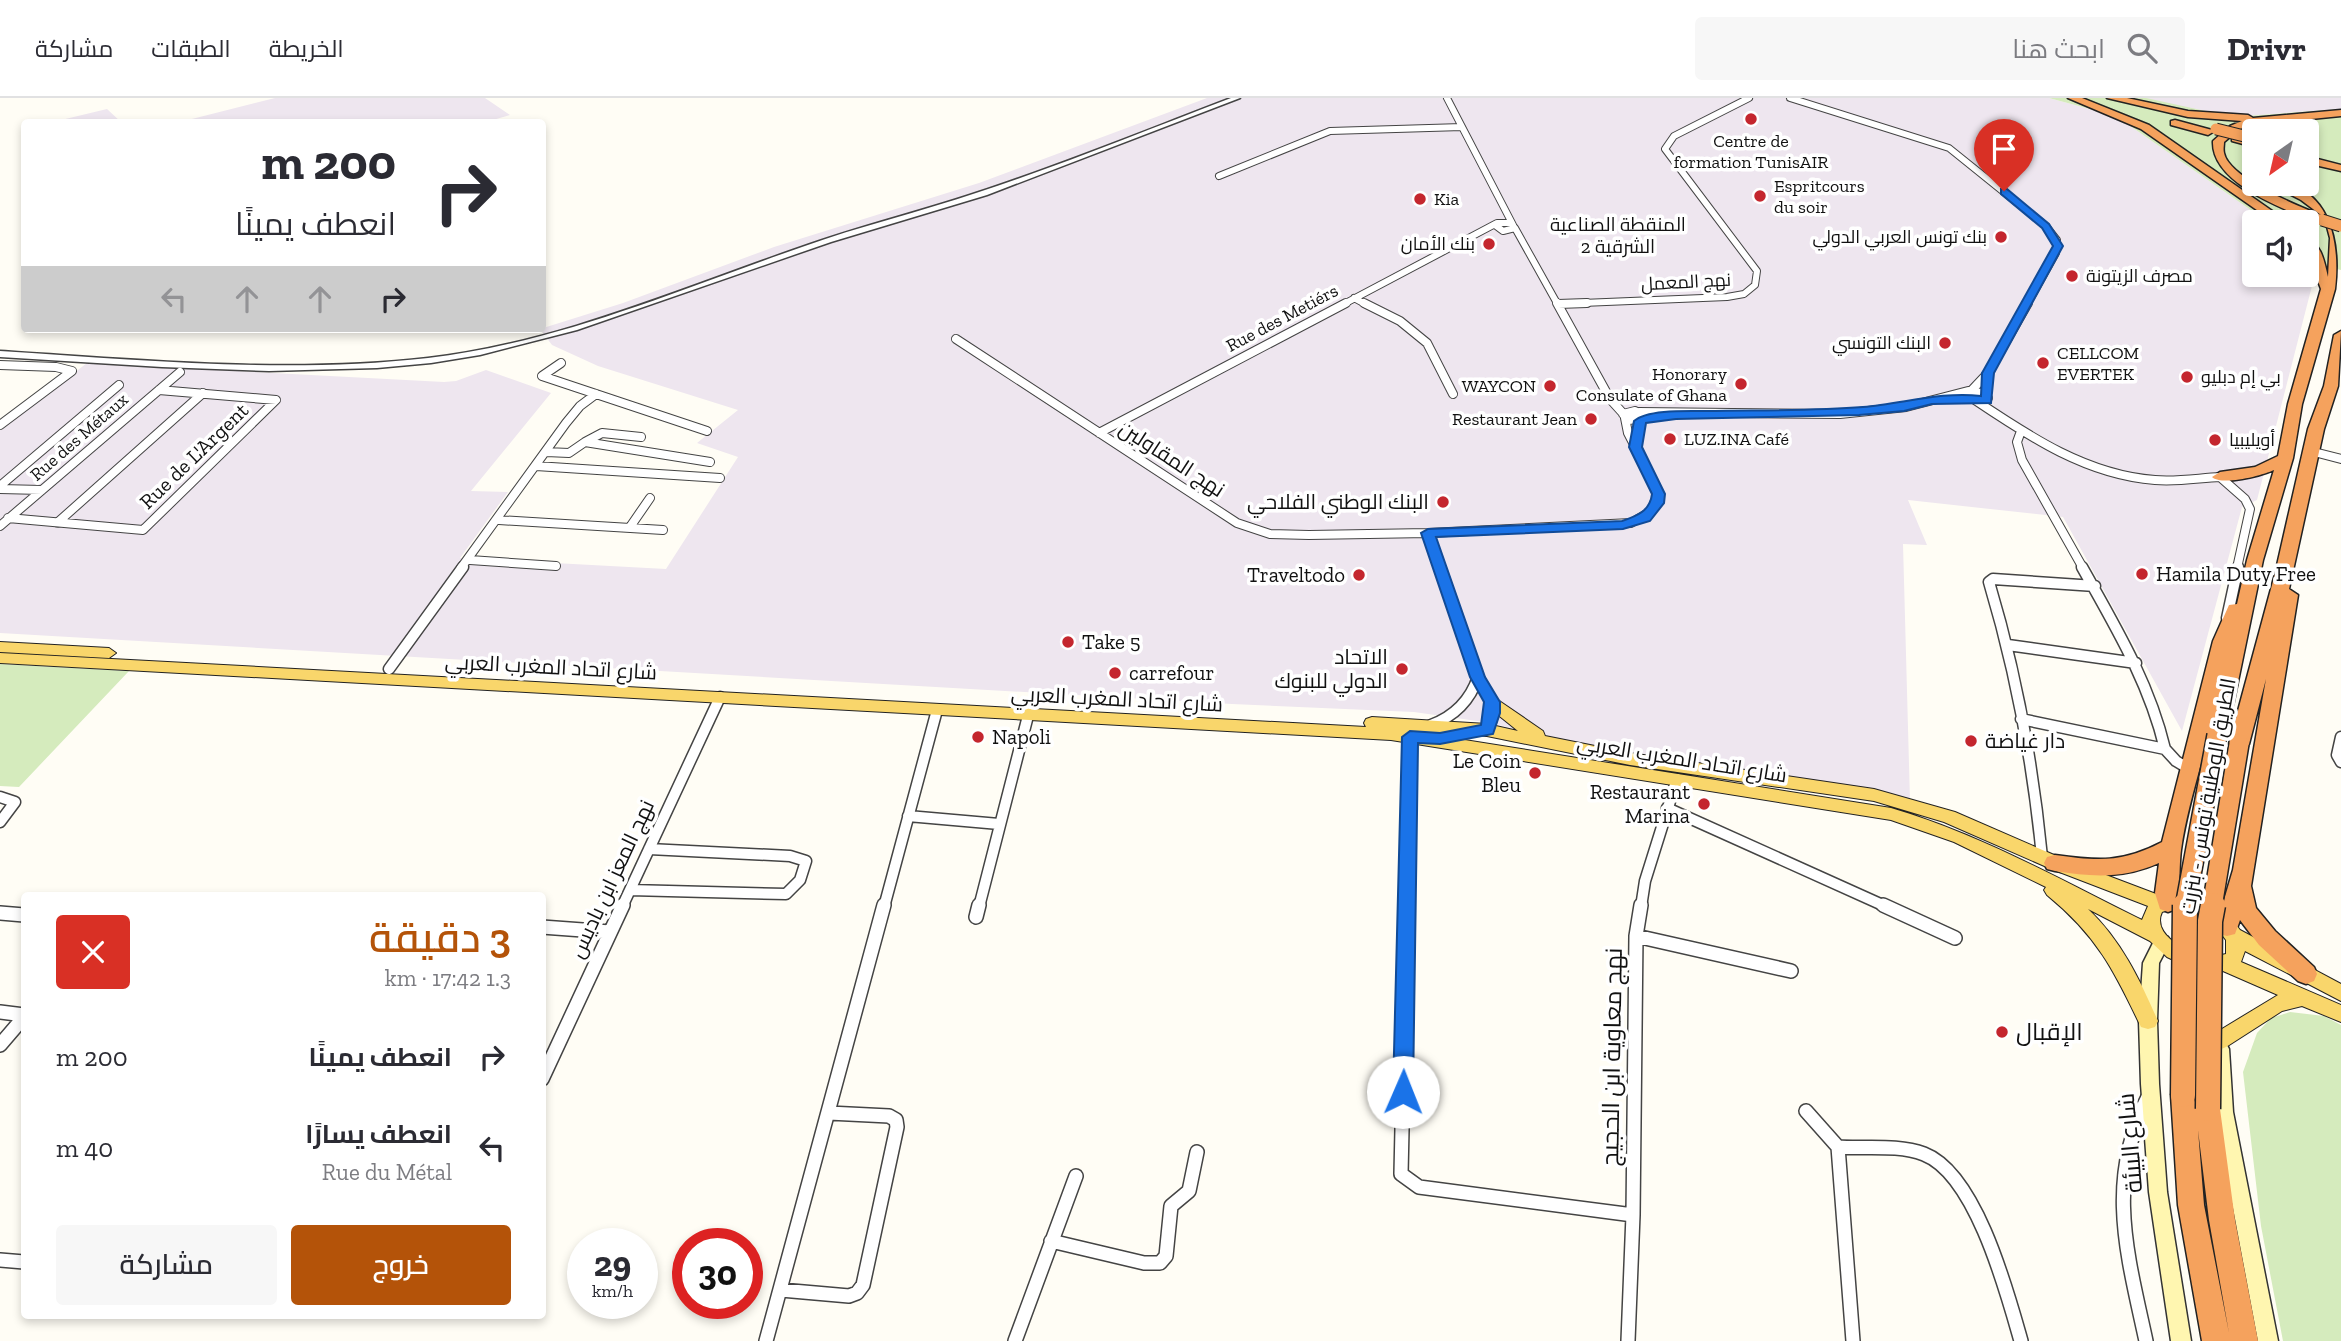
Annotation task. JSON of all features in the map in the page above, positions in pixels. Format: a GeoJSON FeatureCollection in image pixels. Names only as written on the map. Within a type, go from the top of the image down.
{"type":"FeatureCollection","features":[{"type":"Feature","properties":{"kind":"highway"},"geometry":{"type":"LineString","coordinates":[[2073,98],[2145,127],[2265,210]]}},
{"type":"Feature","properties":{"kind":"highway"},"geometry":{"type":"LineString","coordinates":[[2082,98],[2242,137]]}},
{"type":"Feature","properties":{"kind":"highway"},"geometry":{"type":"LineString","coordinates":[[2104,98],[2212,130]]}},
{"type":"Feature","properties":{"kind":"highway"},"geometry":{"type":"LineString","coordinates":[[2112,98],[2206,117],[2298,117]]}},
{"type":"Feature","properties":{"kind":"highway"},"geometry":{"type":"LineString","coordinates":[[2341,113],[2253,122],[2234,128],[2221,138],[2218,150],[2221,159],[2244,181],[2276,201],[2341,226]]}},
{"type":"Feature","properties":{"kind":"highway"},"geometry":{"type":"LineString","coordinates":[[2319,122],[2341,121]]}},
{"type":"Feature","properties":{"kind":"highway"},"geometry":{"type":"LineString","coordinates":[[2242,132],[2228,144],[2227,150],[2236,164],[2242,167]]}},
{"type":"Feature","properties":{"kind":"highway"},"geometry":{"type":"LineString","coordinates":[[2335,161],[2341,168]]}},
{"type":"Feature","properties":{"kind":"highway"},"geometry":{"type":"LineString","coordinates":[[2301,196],[2331,219],[2336,240],[2333,265],[2339,268]]}},
{"type":"Feature","properties":{"kind":"highway"},"geometry":{"type":"LineString","coordinates":[[2319,260],[2320,279],[2328,289]]}},
{"type":"Feature","properties":{"kind":"highway","name":"الطريق الوطنية تونس - بنزرت"},"geometry":{"type":"LineString","coordinates":[[2216,1341],[2191,1205],[2181,1032],[2184,910],[2217,736],[2255,560],[2285,458],[2295,404],[2328,289],[2339,268]]}},
{"type":"Feature","properties":{"kind":"highway","name":"الطريق الوطنية تونس - بنزرت"},"geometry":{"type":"LineString","coordinates":[[2244,1341],[2222,1220],[2208,1109],[2210,921],[2239,744],[2336,381],[2334,356],[2341,335]]}},
{"type":"Feature","properties":{"kind":"highway"},"geometry":{"type":"LineString","coordinates":[[2220,477],[2259,471],[2285,458]]}},
{"type":"Feature","properties":{"kind":"highway"},"geometry":{"type":"LineString","coordinates":[[2230,932],[2241,884],[2258,768],[2286,621],[2290,592],[2287,558]]}},
{"type":"Feature","properties":{"kind":"highway"},"geometry":{"type":"LineString","coordinates":[[2165,903],[2171,847],[2222,641],[2255,560]]}},
{"type":"Feature","properties":{"kind":"highway"},"geometry":{"type":"LineString","coordinates":[[2049,860],[2093,869],[2125,869],[2171,847]]}},
{"type":"Feature","properties":{"kind":"highway"},"geometry":{"type":"LineString","coordinates":[[2241,884],[2246,911],[2267,938],[2306,974]]}},
{"type":"Feature","properties":{"kind":"main road","name":"شارع اتحاد المغرب العربي"},"geometry":{"type":"LineString","coordinates":[[0,647],[389,669],[669,689],[720,697],[937,710],[1030,710],[1431,724],[1487,730],[1630,759],[1874,795],[1949,817],[2049,860],[2165,903],[2198,908],[2230,932],[2341,993]]}},
{"type":"Feature","properties":{"kind":"main road","name":"شارع اتحاد المغرب العربي"},"geometry":{"type":"LineString","coordinates":[[0,658],[669,689],[1030,710],[1410,737],[1891,814],[1943,831],[2017,864],[2160,939],[2192,961],[2209,965],[2225,964],[2341,1014]]}},
{"type":"Feature","properties":{"kind":"main road"},"geometry":{"type":"LineString","coordinates":[[1492,702],[1521,727],[1565,747]]}},
{"type":"Feature","properties":{"kind":"main road"},"geometry":{"type":"LineString","coordinates":[[1410,737],[1440,738],[1487,730]]}},
{"type":"Feature","properties":{"kind":"main road"},"geometry":{"type":"LineString","coordinates":[[2017,864],[2064,898],[2110,946],[2130,976],[2148,1021]]}},
{"type":"Feature","properties":{"kind":"main road"},"geometry":{"type":"LineString","coordinates":[[2160,939],[2151,917],[2152,911],[2165,903]]}},
{"type":"Feature","properties":{"kind":"main road"},"geometry":{"type":"LineString","coordinates":[[2230,932],[2237,954],[2217,975],[2224,1112],[2268,1341]]}},
{"type":"Feature","properties":{"kind":"main road","name":"شارع البيئة"},"geometry":{"type":"LineString","coordinates":[[2160,939],[2151,962],[2148,1021],[2151,1093],[2158,1192],[2180,1341]]}},
{"type":"Feature","properties":{"kind":"main road"},"geometry":{"type":"LineString","coordinates":[[2219,1041],[2277,1004],[2303,997]]}},
{"type":"Feature","properties":{"kind":"street"},"geometry":{"type":"LineString","coordinates":[[546,331],[594,319],[793,246],[988,186],[1224,98]]}},
{"type":"Feature","properties":{"kind":"street"},"geometry":{"type":"LineString","coordinates":[[0,354],[308,369],[390,365],[484,352],[562,334],[629,313],[807,247],[984,193],[1237,98]]}},
{"type":"Feature","properties":{"kind":"street","name":"نهج المقاولين"},"geometry":{"type":"LineString","coordinates":[[956,339],[1220,513],[1253,530],[1269,534],[1428,533],[1623,525],[1645,518],[1657,503],[1658,494],[1628,433],[1624,416],[1606,391],[1514,226],[1447,98]]}},
{"type":"Feature","properties":{"kind":"street","name":"نهج المعمل"},"geometry":{"type":"LineString","coordinates":[[1558,304],[1727,297],[1744,294],[1755,285],[1757,271],[1665,149],[1674,136],[1749,98]]}},
{"type":"Feature","properties":{"kind":"street"},"geometry":{"type":"LineString","coordinates":[[1790,98],[1949,148],[2046,226],[2057,240],[2056,254],[1988,373],[1971,395]]}},
{"type":"Feature","properties":{"kind":"street"},"geometry":{"type":"LineString","coordinates":[[1219,176],[1303,139],[1331,131],[1462,127]]}},
{"type":"Feature","properties":{"kind":"street"},"geometry":{"type":"LineString","coordinates":[[1498,227],[1503,202]]}},
{"type":"Feature","properties":{"kind":"street","name":"Rue des Metiérs"},"geometry":{"type":"LineString","coordinates":[[1100,433],[1480,231],[1514,226]]}},
{"type":"Feature","properties":{"kind":"street","name":"نهج المقاولين"},"geometry":{"type":"LineString","coordinates":[[1498,227],[1523,242]]}},
{"type":"Feature","properties":{"kind":"street"},"geometry":{"type":"LineString","coordinates":[[1354,298],[1400,321],[1427,343],[1453,394]]}},
{"type":"Feature","properties":{"kind":"street"},"geometry":{"type":"LineString","coordinates":[[0,347],[309,363],[391,359],[495,344],[539,333]]}},
{"type":"Feature","properties":{"kind":"street"},"geometry":{"type":"LineString","coordinates":[[561,363],[542,376],[707,430]]}},
{"type":"Feature","properties":{"kind":"street"},"geometry":{"type":"LineString","coordinates":[[0,365],[57,367],[72,371],[0,425]]}},
{"type":"Feature","properties":{"kind":"street","name":"Rue des Métaux"},"geometry":{"type":"LineString","coordinates":[[0,526],[180,372]]}},
{"type":"Feature","properties":{"kind":"street"},"geometry":{"type":"LineString","coordinates":[[1624,416],[1859,411],[1904,407],[1971,395],[1987,400],[1988,373]]}},
{"type":"Feature","properties":{"kind":"street"},"geometry":{"type":"LineString","coordinates":[[0,487],[119,385]]}},
{"type":"Feature","properties":{"kind":"street"},"geometry":{"type":"LineString","coordinates":[[159,390],[202,393]]}},
{"type":"Feature","properties":{"kind":"street","name":"نهج المقاولين"},"geometry":{"type":"LineString","coordinates":[[1606,391],[1639,416]]}},
{"type":"Feature","properties":{"kind":"street"},"geometry":{"type":"LineString","coordinates":[[57,523],[202,393]]}},
{"type":"Feature","properties":{"kind":"street","name":"Rue de L'Argent"},"geometry":{"type":"LineString","coordinates":[[8,518],[143,530],[276,400],[202,393]]}},
{"type":"Feature","properties":{"kind":"street"},"geometry":{"type":"LineString","coordinates":[[389,669],[580,406],[596,394]]}},
{"type":"Feature","properties":{"kind":"street"},"geometry":{"type":"LineString","coordinates":[[1971,395],[2021,431],[2066,455],[2115,472],[2153,480],[2220,477],[2245,499],[2250,509],[2222,641]]}},
{"type":"Feature","properties":{"kind":"street"},"geometry":{"type":"LineString","coordinates":[[1986,395],[2005,419]]}},
{"type":"Feature","properties":{"kind":"street"},"geometry":{"type":"LineString","coordinates":[[1635,447],[1639,416]]}},
{"type":"Feature","properties":{"kind":"street"},"geometry":{"type":"LineString","coordinates":[[2021,431],[2017,442],[2022,460],[2136,663],[2156,711],[2165,749],[2176,761],[2191,770]]}},
{"type":"Feature","properties":{"kind":"street"},"geometry":{"type":"LineString","coordinates":[[546,452],[569,453],[602,433],[641,437]]}},
{"type":"Feature","properties":{"kind":"street"},"geometry":{"type":"LineString","coordinates":[[585,442],[710,462]]}},
{"type":"Feature","properties":{"kind":"street"},"geometry":{"type":"LineString","coordinates":[[2315,452],[2341,459]]}},
{"type":"Feature","properties":{"kind":"street"},"geometry":{"type":"LineString","coordinates":[[536,466],[720,478]]}},
{"type":"Feature","properties":{"kind":"street"},"geometry":{"type":"LineString","coordinates":[[0,487],[42,490]]}},
{"type":"Feature","properties":{"kind":"street"},"geometry":{"type":"LineString","coordinates":[[630,527],[650,498]]}},
{"type":"Feature","properties":{"kind":"street"},"geometry":{"type":"LineString","coordinates":[[499,520],[663,530]]}},
{"type":"Feature","properties":{"kind":"street"},"geometry":{"type":"LineString","coordinates":[[1428,533],[1478,677],[1492,702],[1491,720],[1487,730]]}},
{"type":"Feature","properties":{"kind":"street"},"geometry":{"type":"LineString","coordinates":[[470,561],[556,566]]}},
{"type":"Feature","properties":{"kind":"street"},"geometry":{"type":"LineString","coordinates":[[2049,860],[2008,645],[1989,585],[1990,580],[2095,586]]}},
{"type":"Feature","properties":{"kind":"street"},"geometry":{"type":"LineString","coordinates":[[2008,645],[2136,663]]}},
{"type":"Feature","properties":{"kind":"street"},"geometry":{"type":"LineString","coordinates":[[1431,724],[1443,720],[1466,704],[1478,677]]}},
{"type":"Feature","properties":{"kind":"street","name":"نهج المعز ابن باديس"},"geometry":{"type":"LineString","coordinates":[[546,1070],[720,697]]}},
{"type":"Feature","properties":{"kind":"street"},"geometry":{"type":"LineString","coordinates":[[766,1341],[830,1113],[937,710]]}},
{"type":"Feature","properties":{"kind":"street"},"geometry":{"type":"LineString","coordinates":[[976,917],[1030,710]]}},
{"type":"Feature","properties":{"kind":"street"},"geometry":{"type":"LineString","coordinates":[[2021,719],[2165,749]]}},
{"type":"Feature","properties":{"kind":"street"},"geometry":{"type":"LineString","coordinates":[[1410,737],[1401,1174],[1419,1187],[1633,1215]]}},
{"type":"Feature","properties":{"kind":"street"},"geometry":{"type":"LineString","coordinates":[[2340,758],[2341,737]]}},
{"type":"Feature","properties":{"kind":"street","name":"نهج معاوية ابن الحجيج"},"geometry":{"type":"LineString","coordinates":[[1628,1341],[1633,1215],[1636,936],[1640,898],[1677,779]]}},
{"type":"Feature","properties":{"kind":"street"},"geometry":{"type":"LineString","coordinates":[[0,797],[15,802],[0,822]]}},
{"type":"Feature","properties":{"kind":"street"},"geometry":{"type":"LineString","coordinates":[[1667,808],[1955,938]]}},
{"type":"Feature","properties":{"kind":"street"},"geometry":{"type":"LineString","coordinates":[[908,816],[999,824]]}},
{"type":"Feature","properties":{"kind":"street"},"geometry":{"type":"LineString","coordinates":[[630,890],[786,894],[799,886],[806,867],[806,861],[790,856],[649,849]]}},
{"type":"Feature","properties":{"kind":"street"},"geometry":{"type":"LineString","coordinates":[[0,913],[21,915]]}},
{"type":"Feature","properties":{"kind":"street"},"geometry":{"type":"LineString","coordinates":[[546,927],[610,932]]}},
{"type":"Feature","properties":{"kind":"street"},"geometry":{"type":"LineString","coordinates":[[1636,936],[1791,971]]}},
{"type":"Feature","properties":{"kind":"street"},"geometry":{"type":"LineString","coordinates":[[0,1012],[21,1016]]}},
{"type":"Feature","properties":{"kind":"street"},"geometry":{"type":"LineString","coordinates":[[0,1045],[21,1020]]}},
{"type":"Feature","properties":{"kind":"street"},"geometry":{"type":"LineString","coordinates":[[2147,1341],[2130,1266],[2122,1206],[2127,1156],[2138,1115],[2151,1093]]}},
{"type":"Feature","properties":{"kind":"street"},"geometry":{"type":"LineString","coordinates":[[1806,1111],[1838,1147],[1853,1341]]}},
{"type":"Feature","properties":{"kind":"street"},"geometry":{"type":"LineString","coordinates":[[781,1290],[849,1296],[857,1293],[863,1285],[897,1127],[896,1120],[890,1116],[830,1113]]}},
{"type":"Feature","properties":{"kind":"street"},"geometry":{"type":"LineString","coordinates":[[1838,1147],[1925,1154],[1948,1170],[2000,1265],[2021,1341]]}},
{"type":"Feature","properties":{"kind":"street"},"geometry":{"type":"LineString","coordinates":[[1051,1241],[1144,1263],[1160,1263],[1166,1256],[1171,1206],[1189,1191],[1197,1152]]}},
{"type":"Feature","properties":{"kind":"street"},"geometry":{"type":"LineString","coordinates":[[1015,1341],[1076,1176]]}},
{"type":"Feature","properties":{"kind":"street"},"geometry":{"type":"LineString","coordinates":[[0,1260],[21,1262]]}},
{"type":"Feature","properties":{"kind":"shaded area"},"geometry":{"type":"Polygon","coordinates":[[[275,98],[485,98],[510,115],[496,119],[192,119],[275,98]]]}},
{"type":"Feature","properties":{"kind":"shaded area"},"geometry":{"type":"Polygon","coordinates":[[[1207,98],[2049,98],[2116,116],[2251,210],[2242,210],[2242,287],[2312,287],[2257,500],[2242,507],[2182,731],[2063,517],[1908,500],[1927,545],[1903,544],[1910,801],[1872,790],[1563,741],[1491,723],[1414,712],[1232,704],[0,633],[0,430],[87,363],[444,382],[456,381],[486,370],[551,393],[471,491],[508,492],[460,558],[666,569],[738,457],[697,443],[738,410],[598,366],[552,345],[543,333],[546,333],[546,327],[623,303],[774,247],[979,183],[1207,98]]]}},
{"type":"Feature","properties":{"kind":"shaded area"},"geometry":{"type":"Polygon","coordinates":[[[2121,98],[2341,98],[2341,109],[2233,117],[2121,98]]]}},
{"type":"Feature","properties":{"kind":"shaded area"},"geometry":{"type":"Polygon","coordinates":[[[107,109],[118,119],[65,119],[107,109]]]}},
{"type":"Feature","properties":{"kind":"green space"},"geometry":{"type":"Polygon","coordinates":[[[2049,98],[2146,98],[2233,117],[2341,109],[2341,270],[2319,265],[2319,210],[2251,210],[2116,116],[2049,98]]]}},
{"type":"Feature","properties":{"kind":"green space"},"geometry":{"type":"Polygon","coordinates":[[[0,664],[129,671],[19,787],[0,786],[0,664]]]}},
{"type":"Feature","properties":{"kind":"green space"},"geometry":{"type":"Polygon","coordinates":[[[2290,1012],[2324,1016],[2341,1025],[2341,1341],[2283,1341],[2261,1226],[2243,1072],[2257,1033],[2271,1018],[2290,1012]]]}},
{"type":"Feature","properties":{"kind":"place","name":"Centre de formation TunisAIR"},"geometry":{"type":"Point","coordinates":[1751,119]}},
{"type":"Feature","properties":{"kind":"place","name":"Espritcours du soir"},"geometry":{"type":"Point","coordinates":[1760,196]}},
{"type":"Feature","properties":{"kind":"place","name":"Kia"},"geometry":{"type":"Point","coordinates":[1420,199]}},
{"type":"Feature","properties":{"kind":"place","name":"بنك تونس العربي الدولي"},"geometry":{"type":"Point","coordinates":[2001,237]}},
{"type":"Feature","properties":{"kind":"place","name":"بنك الأمان"},"geometry":{"type":"Point","coordinates":[1489,244]}},
{"type":"Feature","properties":{"kind":"place","name":"مصرف الزيتونة"},"geometry":{"type":"Point","coordinates":[2072,276]}},
{"type":"Feature","properties":{"kind":"place","name":"البنك التونسي"},"geometry":{"type":"Point","coordinates":[1945,343]}},
{"type":"Feature","properties":{"kind":"place","name":"CELLCOM EVERTEK"},"geometry":{"type":"Point","coordinates":[2043,363]}},
{"type":"Feature","properties":{"kind":"place","name":"بي إم دبليو"},"geometry":{"type":"Point","coordinates":[2187,377]}},
{"type":"Feature","properties":{"kind":"place","name":"Honorary Consulate of Ghana"},"geometry":{"type":"Point","coordinates":[1741,384]}},
{"type":"Feature","properties":{"kind":"place","name":"WAYCON"},"geometry":{"type":"Point","coordinates":[1550,386]}},
{"type":"Feature","properties":{"kind":"place","name":"Restaurant Jean"},"geometry":{"type":"Point","coordinates":[1591,419]}},
{"type":"Feature","properties":{"kind":"place","name":"LUZ.INA Café"},"geometry":{"type":"Point","coordinates":[1670,439]}},
{"type":"Feature","properties":{"kind":"place","name":"أويليبيا"},"geometry":{"type":"Point","coordinates":[2215,440]}},
{"type":"Feature","properties":{"kind":"place","name":"البنك الوطني الفلاحي"},"geometry":{"type":"Point","coordinates":[1443,502]}},
{"type":"Feature","properties":{"kind":"place","name":"Hamila Duty Free"},"geometry":{"type":"Point","coordinates":[2142,574]}},
{"type":"Feature","properties":{"kind":"place","name":"Traveltodo"},"geometry":{"type":"Point","coordinates":[1359,575]}},
{"type":"Feature","properties":{"kind":"place","name":"Take 5"},"geometry":{"type":"Point","coordinates":[1068,642]}},
{"type":"Feature","properties":{"kind":"place","name":"الاتحاد الدولي للبنوك"},"geometry":{"type":"Point","coordinates":[1402,669]}},
{"type":"Feature","properties":{"kind":"place","name":"carrefour"},"geometry":{"type":"Point","coordinates":[1115,673]}},
{"type":"Feature","properties":{"kind":"place","name":"Napoli"},"geometry":{"type":"Point","coordinates":[978,737]}},
{"type":"Feature","properties":{"kind":"place","name":"دار غياضة"},"geometry":{"type":"Point","coordinates":[1971,741]}},
{"type":"Feature","properties":{"kind":"place","name":"Le Coin Bleu"},"geometry":{"type":"Point","coordinates":[1535,773]}},
{"type":"Feature","properties":{"kind":"place","name":"Restaurant Marina"},"geometry":{"type":"Point","coordinates":[1704,804]}},
{"type":"Feature","properties":{"kind":"place","name":"الإقبال"},"geometry":{"type":"Point","coordinates":[2002,1032]}},
{"type":"Feature","properties":{"kind":"district","name":"المنقطة الصناعية الشرقية 2"},"geometry":{"type":"Point","coordinates":[1618,235]}},
{"type":"Feature","properties":{"kind":"route"},"geometry":{"type":"LineString","coordinates":[[1403,1092],[1410,737],[1457,737],[1487,730],[1492,713],[1492,702],[1478,677],[1428,533],[1623,525],[1645,518],[1657,503],[1658,494],[1635,447],[1640,421],[1643,420],[1676,415],[1859,411],[1918,405],[1932,400],[1987,400],[1985,394],[1988,373],[2056,254],[2058,246],[2057,240],[2046,226],[2004,191]]}}]}
